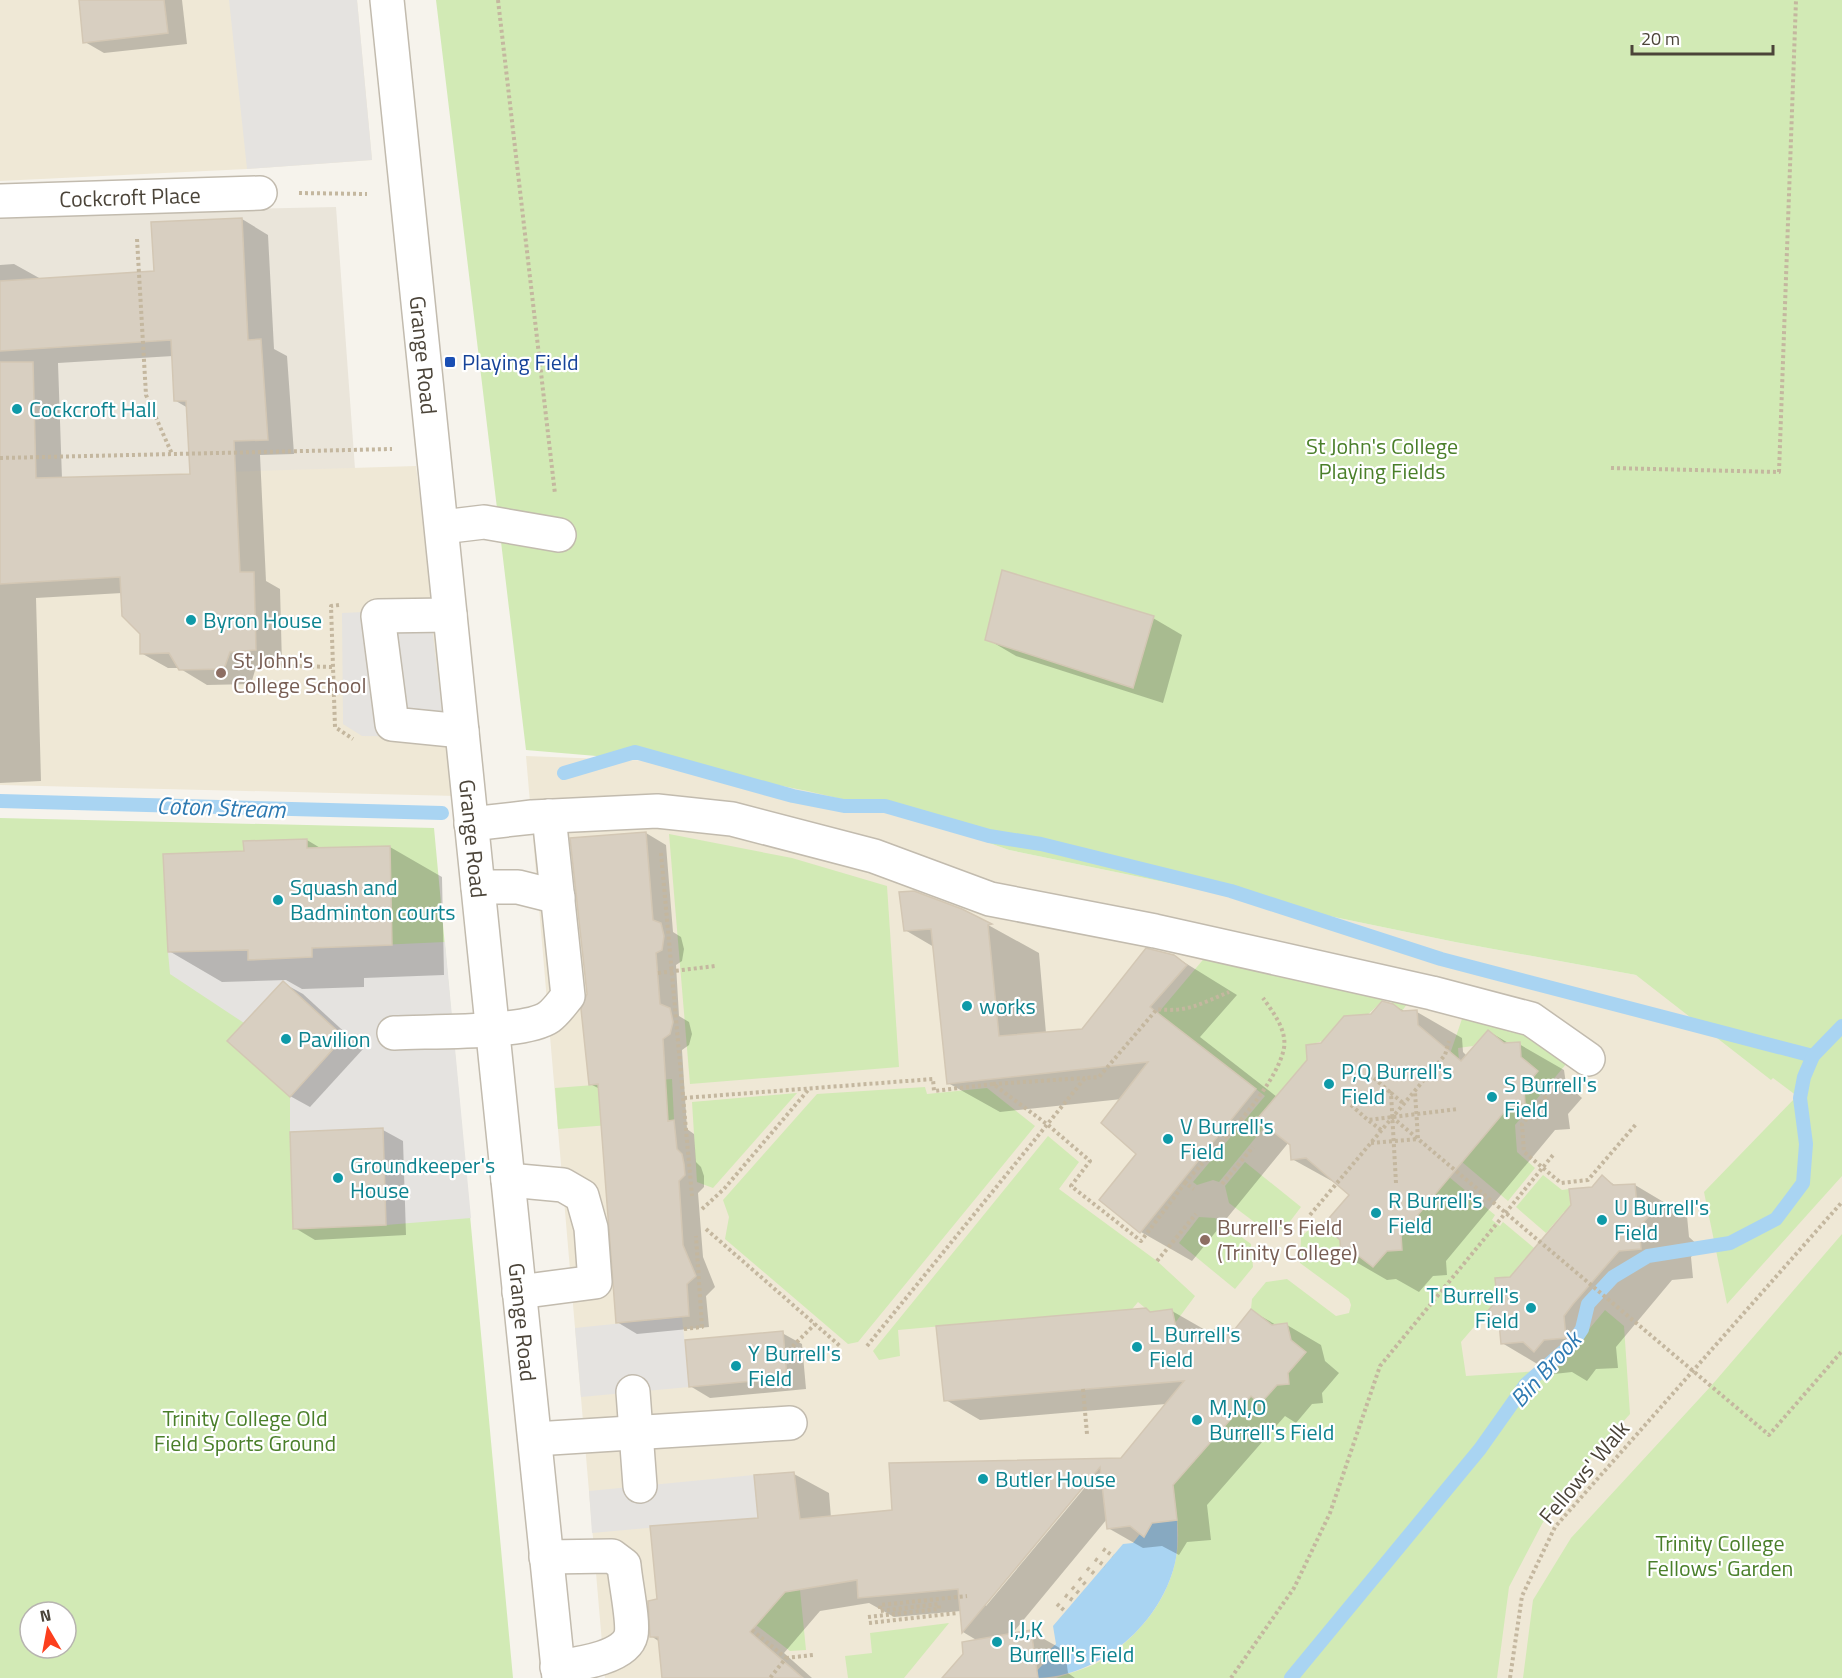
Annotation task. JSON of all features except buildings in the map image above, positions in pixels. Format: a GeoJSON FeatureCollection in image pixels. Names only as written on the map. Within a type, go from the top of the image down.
{"type":"FeatureCollection","features":[{"type":"Feature","properties":{"kind":"street","name":"Grange Road"},"geometry":{"type":"LineString","coordinates":[[387,0],[558,1673]]}},
{"type":"Feature","properties":{"kind":"street","name":"Cockcroft Place"},"geometry":{"type":"LineString","coordinates":[[0,201],[260,193]]}},
{"type":"Feature","properties":{"kind":"street"},"geometry":{"type":"LineString","coordinates":[[442,527],[484,522],[559,535]]}},
{"type":"Feature","properties":{"kind":"street"},"geometry":{"type":"LineString","coordinates":[[450,615],[378,616],[392,724],[462,730]]}},
{"type":"Feature","properties":{"kind":"street"},"geometry":{"type":"LineString","coordinates":[[471,824],[549,816],[657,811],[743,822],[874,856],[990,899],[1155,931],[1461,1000],[1531,1019],[1585,1056]]}},
{"type":"Feature","properties":{"kind":"street"},"geometry":{"type":"LineString","coordinates":[[394,1032],[492,1029],[531,1024],[549,1017],[568,996],[549,816]]}},
{"type":"Feature","properties":{"kind":"street"},"geometry":{"type":"LineString","coordinates":[[478,887],[518,887],[558,897]]}},
{"type":"Feature","properties":{"kind":"street"},"geometry":{"type":"LineString","coordinates":[[508,1180],[563,1185],[582,1196],[591,1228],[595,1282],[519,1292]]}},
{"type":"Feature","properties":{"kind":"street"},"geometry":{"type":"LineString","coordinates":[[633,1392],[640,1486]]}},
{"type":"Feature","properties":{"kind":"street"},"geometry":{"type":"LineString","coordinates":[[535,1439],[790,1423]]}},
{"type":"Feature","properties":{"kind":"street"},"geometry":{"type":"LineString","coordinates":[[546,1557],[612,1556],[624,1565],[631,1635],[622,1650],[558,1673]]}},
{"type":"Feature","properties":{"kind":"path"},"geometry":{"type":"LineString","coordinates":[[498,0],[559,535]]}},
{"type":"Feature","properties":{"kind":"path"},"geometry":{"type":"LineString","coordinates":[[1611,468],[1779,472],[1796,0]]}},
{"type":"Feature","properties":{"kind":"path"},"geometry":{"type":"LineString","coordinates":[[260,193],[406,194]]}},
{"type":"Feature","properties":{"kind":"path"},"geometry":{"type":"LineString","coordinates":[[135,197],[146,395],[172,454]]}},
{"type":"Feature","properties":{"kind":"path"},"geometry":{"type":"LineString","coordinates":[[0,458],[431,448]]}},
{"type":"Feature","properties":{"kind":"path"},"geometry":{"type":"LineString","coordinates":[[257,665],[333,668]]}},
{"type":"Feature","properties":{"kind":"path"},"geometry":{"type":"LineString","coordinates":[[657,811],[692,1196]]}},
{"type":"Feature","properties":{"kind":"path"},"geometry":{"type":"LineString","coordinates":[[658,973],[715,966]]}},
{"type":"Feature","properties":{"kind":"path"},"geometry":{"type":"LineString","coordinates":[[684,1098],[933,1079],[934,1090],[1099,1077],[1156,1009],[1178,1012],[1231,991]]}},
{"type":"Feature","properties":{"kind":"path"},"geometry":{"type":"LineString","coordinates":[[993,1084],[1090,1161],[1071,1186],[1141,1241],[1185,1183],[1268,1085],[1284,1047],[1279,1020],[1259,994]]}},
{"type":"Feature","properties":{"kind":"path"},"geometry":{"type":"LineString","coordinates":[[1310,1215],[1445,1054],[1461,1000]]}},
{"type":"Feature","properties":{"kind":"path"},"geometry":{"type":"LineString","coordinates":[[1585,1056],[1522,1124],[1524,1152],[1561,1183],[1588,1180],[1637,1123]]}},
{"type":"Feature","properties":{"kind":"path"},"geometry":{"type":"LineString","coordinates":[[867,1346],[1085,1078]]}},
{"type":"Feature","properties":{"kind":"path"},"geometry":{"type":"LineString","coordinates":[[1374,1078],[1403,1103]]}},
{"type":"Feature","properties":{"kind":"path"},"geometry":{"type":"LineString","coordinates":[[702,1209],[724,1189],[810,1089]]}},
{"type":"Feature","properties":{"kind":"path"},"geometry":{"type":"LineString","coordinates":[[1414,1091],[1418,1139]]}},
{"type":"Feature","properties":{"kind":"path"},"geometry":{"type":"LineString","coordinates":[[1391,1093],[1396,1183]]}},
{"type":"Feature","properties":{"kind":"path"},"geometry":{"type":"LineString","coordinates":[[1351,1105],[1381,1130]]}},
{"type":"Feature","properties":{"kind":"path"},"geometry":{"type":"LineString","coordinates":[[1368,1120],[1458,1109]]}},
{"type":"Feature","properties":{"kind":"path"},"geometry":{"type":"LineString","coordinates":[[1392,1117],[1506,1211],[1768,1435],[1842,1351]]}},
{"type":"Feature","properties":{"kind":"path"},"geometry":{"type":"LineString","coordinates":[[1371,1143],[1418,1139]]}},
{"type":"Feature","properties":{"kind":"path"},"geometry":{"type":"LineString","coordinates":[[1222,1184],[1253,1147]]}},
{"type":"Feature","properties":{"kind":"path"},"geometry":{"type":"LineString","coordinates":[[1231,1678],[1294,1588],[1330,1513],[1380,1365],[1553,1155]]}},
{"type":"Feature","properties":{"kind":"path"},"geometry":{"type":"LineString","coordinates":[[1185,1183],[1194,1189]]}},
{"type":"Feature","properties":{"kind":"path","name":"Fellows' Walk"},"geometry":{"type":"LineString","coordinates":[[1510,1678],[1521,1596],[1555,1527],[1842,1202]]}},
{"type":"Feature","properties":{"kind":"path"},"geometry":{"type":"LineString","coordinates":[[1157,1261],[1196,1214]]}},
{"type":"Feature","properties":{"kind":"path"},"geometry":{"type":"LineString","coordinates":[[706,1229],[840,1346]]}},
{"type":"Feature","properties":{"kind":"path"},"geometry":{"type":"LineString","coordinates":[[684,1329],[702,1327],[696,1236]]}},
{"type":"Feature","properties":{"kind":"path"},"geometry":{"type":"LineString","coordinates":[[784,1354],[815,1324]]}},
{"type":"Feature","properties":{"kind":"path"},"geometry":{"type":"LineString","coordinates":[[1083,1389],[1087,1434]]}},
{"type":"Feature","properties":{"kind":"path"},"geometry":{"type":"LineString","coordinates":[[1103,1549],[1113,1556]]}},
{"type":"Feature","properties":{"kind":"path"},"geometry":{"type":"LineString","coordinates":[[1095,1559],[1105,1566]]}},
{"type":"Feature","properties":{"kind":"path"},"geometry":{"type":"LineString","coordinates":[[1087,1568],[1096,1575]]}},
{"type":"Feature","properties":{"kind":"path"},"geometry":{"type":"LineString","coordinates":[[1079,1578],[1087,1586]]}},
{"type":"Feature","properties":{"kind":"path"},"geometry":{"type":"LineString","coordinates":[[1072,1587],[1080,1594]]}},
{"type":"Feature","properties":{"kind":"path"},"geometry":{"type":"LineString","coordinates":[[1065,1595],[1074,1601]]}},
{"type":"Feature","properties":{"kind":"path"},"geometry":{"type":"LineString","coordinates":[[868,1617],[939,1609],[939,1604],[880,1611],[880,1605],[967,1596]]}},
{"type":"Feature","properties":{"kind":"path"},"geometry":{"type":"LineString","coordinates":[[1057,1604],[1066,1612]]}},
{"type":"Feature","properties":{"kind":"path"},"geometry":{"type":"LineString","coordinates":[[869,1623],[957,1613]]}},
{"type":"Feature","properties":{"kind":"path"},"geometry":{"type":"LineString","coordinates":[[752,1630],[786,1658]]}},
{"type":"Feature","properties":{"kind":"path"},"geometry":{"type":"LineString","coordinates":[[770,1678],[786,1658],[813,1654]]}},
{"type":"Feature","properties":{"kind":"shaded area"},"geometry":{"type":"Polygon","coordinates":[[[0,0],[357,0],[372,160],[247,169],[0,181],[0,0]]]}},
{"type":"Feature","properties":{"kind":"shaded area"},"geometry":{"type":"Polygon","coordinates":[[[229,0],[357,0],[372,160],[247,169],[229,0]]]}},
{"type":"Feature","properties":{"kind":"shaded area"},"geometry":{"type":"Polygon","coordinates":[[[336,207],[355,469],[0,479],[0,214],[336,207]]]}},
{"type":"Feature","properties":{"kind":"shaded area","name":"St John's College School"},"geometry":{"type":"Polygon","coordinates":[[[416,466],[457,796],[0,785],[0,479],[416,466]]]}},
{"type":"Feature","properties":{"kind":"shaded area"},"geometry":{"type":"Polygon","coordinates":[[[430,609],[445,737],[362,736],[343,724],[342,613],[430,609]]]}},
{"type":"Feature","properties":{"kind":"shaded area","name":"Burrell's Field (Trinity College)"},"geometry":{"type":"Polygon","coordinates":[[[526,756],[655,761],[885,806],[1009,850],[1455,942],[1636,975],[1842,1051],[1842,1678],[605,1678],[526,756]]]}},
{"type":"Feature","properties":{"kind":"shaded area"},"geometry":{"type":"Polygon","coordinates":[[[445,942],[471,1218],[386,1225],[383,1129],[290,1132],[290,1097],[344,1037],[283,981],[244,1023],[170,974],[168,952],[248,950],[249,960],[311,957],[312,948],[445,942]]]}},
{"type":"Feature","properties":{"kind":"shaded area"},"geometry":{"type":"Polygon","coordinates":[[[682,1317],[689,1387],[581,1397],[575,1328],[682,1317]]]}},
{"type":"Feature","properties":{"kind":"shaded area"},"geometry":{"type":"Polygon","coordinates":[[[754,1475],[758,1518],[592,1533],[589,1491],[754,1475]]]}},
{"type":"Feature","properties":{"kind":"green space","name":"St John's College Playing Fields"},"geometry":{"type":"Polygon","coordinates":[[[436,0],[1842,0],[1842,1176],[1727,1304],[1704,1192],[1797,1096],[1773,1078],[1771,1080],[1636,975],[1455,942],[1009,850],[910,815],[807,791],[655,761],[526,750],[436,0]]]}},
{"type":"Feature","properties":{"kind":"green space","name":"Trinity College Old Field Sports Ground"},"geometry":{"type":"Polygon","coordinates":[[[0,818],[434,828],[513,1678],[0,1678],[0,818]]]}},
{"type":"Feature","properties":{"kind":"green space"},"geometry":{"type":"Polygon","coordinates":[[[669,834],[792,858],[887,886],[899,1067],[690,1084],[669,834]]]}},
{"type":"Feature","properties":{"kind":"green space"},"geometry":{"type":"Polygon","coordinates":[[[1207,955],[1410,1000],[1402,1011],[1385,997],[1369,1014],[1350,1028],[1328,1039],[1306,1045],[1307,1060],[1293,1077],[1266,1125],[1219,1182],[1213,1180],[1197,1185],[1193,1182],[1265,1096],[1199,1045],[1138,1037],[1207,955]]]}},
{"type":"Feature","properties":{"kind":"green space"},"geometry":{"type":"Polygon","coordinates":[[[1464,1013],[1520,1029],[1567,1063],[1515,1125],[1517,1152],[1535,1168],[1508,1201],[1462,1162],[1510,1105],[1525,1104],[1524,1088],[1538,1071],[1488,1030],[1473,1046],[1458,1048],[1459,1062],[1450,1054],[1464,1013]]]}},
{"type":"Feature","properties":{"kind":"green space"},"geometry":{"type":"Polygon","coordinates":[[[672,1079],[674,1120],[558,1129],[555,1088],[672,1079]]]}},
{"type":"Feature","properties":{"kind":"green space"},"geometry":{"type":"Polygon","coordinates":[[[925,1087],[927,1094],[987,1088],[1035,1126],[858,1342],[848,1344],[725,1239],[729,1217],[723,1200],[817,1094],[925,1087]]]}},
{"type":"Feature","properties":{"kind":"green space"},"geometry":{"type":"Polygon","coordinates":[[[797,1093],[713,1188],[697,1182],[692,1102],[797,1093]]]}},
{"type":"Feature","properties":{"kind":"green space"},"geometry":{"type":"Polygon","coordinates":[[[1048,1136],[1079,1162],[1059,1189],[1157,1261],[1195,1296],[1175,1323],[1172,1309],[1150,1312],[1138,1302],[1128,1314],[1086,1313],[898,1330],[900,1356],[879,1360],[873,1351],[1048,1136]]]}},
{"type":"Feature","properties":{"kind":"green space"},"geometry":{"type":"Polygon","coordinates":[[[1245,1162],[1301,1207],[1285,1228],[1265,1230],[1229,1203],[1225,1186],[1245,1162]]]}},
{"type":"Feature","properties":{"kind":"green space"},"geometry":{"type":"Polygon","coordinates":[[[1543,1175],[1562,1190],[1569,1189],[1571,1212],[1564,1212],[1546,1233],[1516,1207],[1543,1175]]]}},
{"type":"Feature","properties":{"kind":"green space"},"geometry":{"type":"Polygon","coordinates":[[[1449,1177],[1495,1215],[1492,1220],[1500,1226],[1503,1222],[1534,1248],[1516,1269],[1517,1276],[1495,1279],[1497,1300],[1461,1342],[1466,1376],[1555,1370],[1605,1310],[1624,1326],[1630,1414],[1566,1486],[1542,1524],[1509,1587],[1497,1678],[1056,1678],[1099,1662],[1113,1653],[1138,1631],[1148,1618],[1166,1590],[1176,1558],[1178,1530],[1173,1485],[1251,1396],[1260,1404],[1277,1385],[1289,1384],[1288,1373],[1306,1353],[1291,1340],[1287,1323],[1272,1325],[1251,1309],[1252,1299],[1266,1282],[1287,1279],[1336,1316],[1349,1313],[1351,1305],[1349,1299],[1300,1263],[1301,1237],[1317,1222],[1340,1240],[1341,1255],[1356,1254],[1373,1267],[1387,1251],[1402,1249],[1401,1235],[1449,1177]]]}},
{"type":"Feature","properties":{"kind":"green space"},"geometry":{"type":"Polygon","coordinates":[[[1199,1217],[1215,1218],[1251,1244],[1253,1267],[1235,1289],[1179,1243],[1199,1217]]]}},
{"type":"Feature","properties":{"kind":"green space","name":"Trinity College Fellows' Garden"},"geometry":{"type":"Polygon","coordinates":[[[1842,1234],[1842,1678],[1523,1678],[1533,1600],[1571,1538],[1711,1386],[1842,1234]]]}},
{"type":"Feature","properties":{"kind":"green space"},"geometry":{"type":"Polygon","coordinates":[[[800,1590],[806,1650],[790,1651],[756,1625],[760,1620],[757,1595],[800,1590]]]}},
{"type":"Feature","properties":{"kind":"green space"},"geometry":{"type":"Polygon","coordinates":[[[949,1623],[904,1678],[848,1678],[845,1656],[872,1653],[870,1633],[949,1623]]]}},
{"type":"Feature","properties":{"kind":"water"},"geometry":{"type":"Polygon","coordinates":[[[1177,1520],[1177,1553],[1169,1582],[1158,1604],[1143,1624],[1105,1657],[1083,1668],[1059,1675],[1035,1678],[1034,1674],[1046,1661],[1042,1657],[1056,1644],[1053,1626],[1123,1544],[1133,1543],[1140,1534],[1144,1536],[1152,1523],[1177,1520]]]}},
{"type":"Feature","properties":{"kind":"waterway"},"geometry":{"type":"LineString","coordinates":[[564,773],[635,752],[793,796],[844,806],[885,806],[989,836],[1041,844],[1231,891],[1441,959],[1813,1056]]}},
{"type":"Feature","properties":{"kind":"waterway","name":"Coton Stream"},"geometry":{"type":"LineString","coordinates":[[0,801],[442,813]]}},
{"type":"Feature","properties":{"kind":"waterway","name":"Bin Brook"},"geometry":{"type":"LineString","coordinates":[[1291,1678],[1480,1449],[1526,1384],[1572,1344],[1582,1329],[1588,1304],[1613,1277],[1648,1256],[1730,1243],[1776,1219],[1803,1183],[1806,1144],[1800,1098],[1804,1077],[1813,1056],[1842,1026]]}},
{"type":"Feature","properties":{"kind":"place","name":"Playing Field"},"geometry":{"type":"Point","coordinates":[450,362]}},
{"type":"Feature","properties":{"kind":"place","name":"Cockcroft Hall"},"geometry":{"type":"Point","coordinates":[17,409]}},
{"type":"Feature","properties":{"kind":"place","name":"Byron House"},"geometry":{"type":"Point","coordinates":[191,620]}},
{"type":"Feature","properties":{"kind":"place","name":"St John's College School"},"geometry":{"type":"Point","coordinates":[221,673]}},
{"type":"Feature","properties":{"kind":"place","name":"Squash and Badminton courts"},"geometry":{"type":"Point","coordinates":[278,900]}},
{"type":"Feature","properties":{"kind":"place","name":"works"},"geometry":{"type":"Point","coordinates":[967,1006]}},
{"type":"Feature","properties":{"kind":"place","name":"Pavilion"},"geometry":{"type":"Point","coordinates":[286,1039]}},
{"type":"Feature","properties":{"kind":"place","name":"P,Q Burrell's Field"},"geometry":{"type":"Point","coordinates":[1329,1084]}},
{"type":"Feature","properties":{"kind":"place","name":"S Burrell's Field"},"geometry":{"type":"Point","coordinates":[1492,1097]}},
{"type":"Feature","properties":{"kind":"place","name":"V Burrell's Field"},"geometry":{"type":"Point","coordinates":[1168,1139]}},
{"type":"Feature","properties":{"kind":"place","name":"Groundkeeper's House"},"geometry":{"type":"Point","coordinates":[338,1178]}},
{"type":"Feature","properties":{"kind":"place","name":"R Burrell's Field"},"geometry":{"type":"Point","coordinates":[1376,1213]}},
{"type":"Feature","properties":{"kind":"place","name":"U Burrell's Field"},"geometry":{"type":"Point","coordinates":[1602,1220]}},
{"type":"Feature","properties":{"kind":"place","name":"Burrell's Field (Trinity College)"},"geometry":{"type":"Point","coordinates":[1205,1240]}},
{"type":"Feature","properties":{"kind":"place","name":"T Burrell's Field"},"geometry":{"type":"Point","coordinates":[1531,1308]}},
{"type":"Feature","properties":{"kind":"place","name":"L Burrell's Field"},"geometry":{"type":"Point","coordinates":[1137,1347]}},
{"type":"Feature","properties":{"kind":"place","name":"Y Burrell's Field"},"geometry":{"type":"Point","coordinates":[736,1366]}},
{"type":"Feature","properties":{"kind":"place","name":"M,N,O Burrell's Field"},"geometry":{"type":"Point","coordinates":[1197,1420]}},
{"type":"Feature","properties":{"kind":"place","name":"Butler House"},"geometry":{"type":"Point","coordinates":[983,1479]}},
{"type":"Feature","properties":{"kind":"place","name":"I,J,K Burrell's Field"},"geometry":{"type":"Point","coordinates":[997,1642]}}]}
